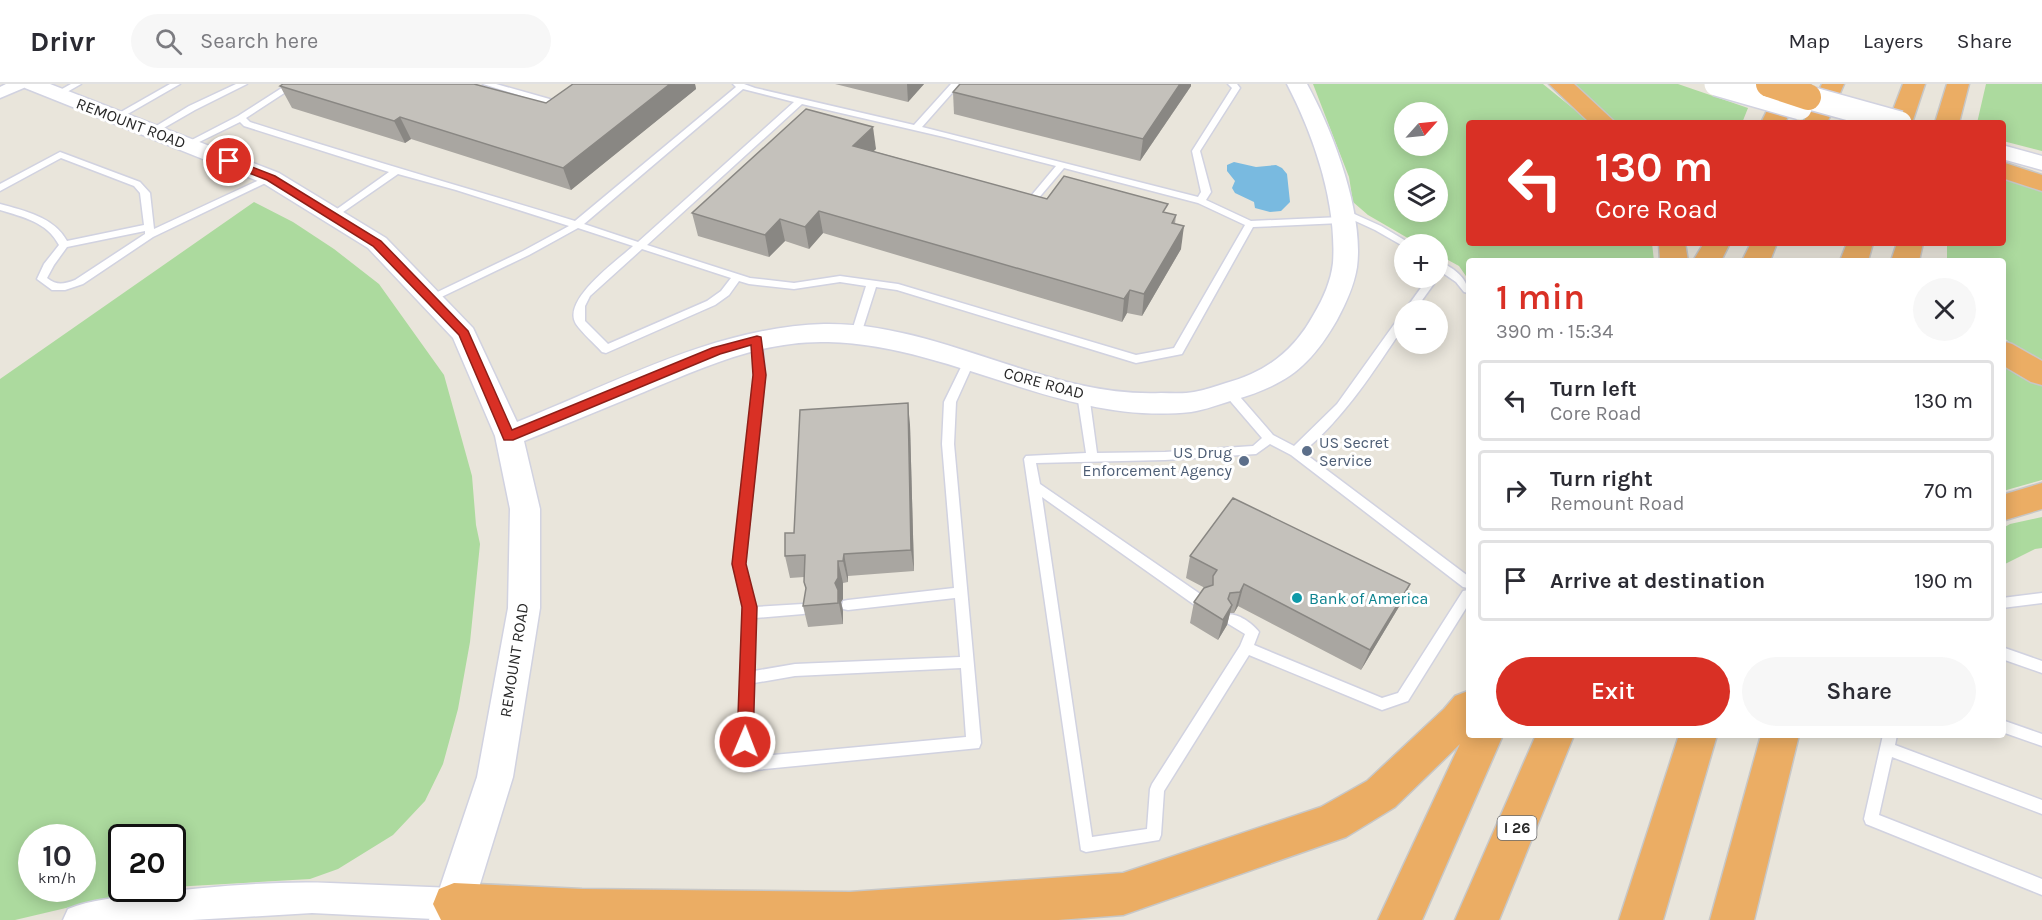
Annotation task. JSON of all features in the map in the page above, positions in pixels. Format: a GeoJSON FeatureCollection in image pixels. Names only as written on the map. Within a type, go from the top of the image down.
{"type":"FeatureCollection","features":[{"type":"Feature","properties":{"kind":"highway"},"geometry":{"type":"LineString","coordinates":[[1560,84],[1601,120]]}},
{"type":"Feature","properties":{"kind":"highway"},"geometry":{"type":"LineString","coordinates":[[1769,84],[1800,91],[1776,120]]}},
{"type":"Feature","properties":{"kind":"highway"},"geometry":{"type":"LineString","coordinates":[[1816,120],[1833,84]]}},
{"type":"Feature","properties":{"kind":"highway"},"geometry":{"type":"LineString","coordinates":[[1901,120],[1914,84]]}},
{"type":"Feature","properties":{"kind":"highway"},"geometry":{"type":"LineString","coordinates":[[1948,120],[1958,84]]}},
{"type":"Feature","properties":{"kind":"highway"},"geometry":{"type":"LineString","coordinates":[[2006,168],[2038,173]]}},
{"type":"Feature","properties":{"kind":"highway"},"geometry":{"type":"LineString","coordinates":[[2006,353],[2042,375]]}},
{"type":"Feature","properties":{"kind":"highway"},"geometry":{"type":"LineString","coordinates":[[2006,506],[2042,496]]}},
{"type":"Feature","properties":{"kind":"highway"},"geometry":{"type":"LineString","coordinates":[[452,912],[850,914],[1123,894],[1332,823],[1381,794],[1458,722],[1466,711]]}},
{"type":"Feature","properties":{"kind":"highway"},"geometry":{"type":"LineString","coordinates":[[1400,920],[1483,738]]}},
{"type":"Feature","properties":{"kind":"highway","name":"I 26"},"geometry":{"type":"LineString","coordinates":[[1477,920],[1554,738]]}},
{"type":"Feature","properties":{"kind":"highway"},"geometry":{"type":"LineString","coordinates":[[1641,920],[1697,738]]}},
{"type":"Feature","properties":{"kind":"highway"},"geometry":{"type":"LineString","coordinates":[[1732,920],[1779,738]]}},
{"type":"Feature","properties":{"kind":"highway"},"geometry":{"type":"LineString","coordinates":[[1746,866],[1793,738]]}},
{"type":"Feature","properties":{"kind":"street"},"geometry":{"type":"LineString","coordinates":[[0,93],[20,84]]}},
{"type":"Feature","properties":{"kind":"street","name":"CORE ROAD"},"geometry":{"type":"LineString","coordinates":[[509,436],[716,351],[757,340],[798,334],[856,334],[921,347],[1108,400],[1157,405],[1182,404],[1230,393],[1282,370],[1322,324],[1338,293],[1345,264],[1344,235],[1330,166],[1318,129],[1297,84]]}},
{"type":"Feature","properties":{"kind":"street"},"geometry":{"type":"LineString","coordinates":[[1716,84],[1842,120]]}},
{"type":"Feature","properties":{"kind":"street"},"geometry":{"type":"LineString","coordinates":[[1761,84],[1800,91],[1891,120]]}},
{"type":"Feature","properties":{"kind":"street","name":"REMOUNT ROAD"},"geometry":{"type":"LineString","coordinates":[[55,87],[116,117],[271,178],[377,243],[464,334],[509,436],[525,509],[524,608],[495,777],[452,912]]}},
{"type":"Feature","properties":{"kind":"street"},"geometry":{"type":"LineString","coordinates":[[2006,154],[2038,173]]}},
{"type":"Feature","properties":{"kind":"street"},"geometry":{"type":"LineString","coordinates":[[79,920],[137,910],[311,898],[452,912]]}},
{"type":"Feature","properties":{"kind":"lane"},"geometry":{"type":"LineString","coordinates":[[116,117],[176,84]]}},
{"type":"Feature","properties":{"kind":"lane"},"geometry":{"type":"LineString","coordinates":[[152,131],[241,84]]}},
{"type":"Feature","properties":{"kind":"lane"},"geometry":{"type":"LineString","coordinates":[[186,145],[241,118],[294,84]]}},
{"type":"Feature","properties":{"kind":"lane"},"geometry":{"type":"LineString","coordinates":[[487,84],[559,103],[564,102],[589,84]]}},
{"type":"Feature","properties":{"kind":"lane"},"geometry":{"type":"LineString","coordinates":[[516,93],[528,84]]}},
{"type":"Feature","properties":{"kind":"lane"},"geometry":{"type":"LineString","coordinates":[[916,128],[956,84]]}},
{"type":"Feature","properties":{"kind":"lane"},"geometry":{"type":"LineString","coordinates":[[1201,201],[1206,192],[1196,151],[1236,88],[1232,84]]}},
{"type":"Feature","properties":{"kind":"lane"},"geometry":{"type":"LineString","coordinates":[[431,299],[526,253],[577,225],[740,85],[1201,201],[1250,224],[1340,215],[1378,228],[1394,237]]}},
{"type":"Feature","properties":{"kind":"lane"},"geometry":{"type":"LineString","coordinates":[[737,277],[725,293],[711,303],[606,349],[580,322],[580,306],[586,294],[801,102]]}},
{"type":"Feature","properties":{"kind":"lane"},"geometry":{"type":"LineString","coordinates":[[241,118],[247,124],[577,225],[749,281],[794,286],[840,279],[898,287],[1136,359],[1178,351],[1250,224]]}},
{"type":"Feature","properties":{"kind":"lane"},"geometry":{"type":"LineString","coordinates":[[0,188],[60,154],[137,184],[145,193],[150,231]]}},
{"type":"Feature","properties":{"kind":"lane"},"geometry":{"type":"LineString","coordinates":[[1034,198],[1062,165]]}},
{"type":"Feature","properties":{"kind":"lane"},"geometry":{"type":"LineString","coordinates":[[333,216],[396,171]]}},
{"type":"Feature","properties":{"kind":"lane"},"geometry":{"type":"LineString","coordinates":[[150,231],[63,245],[49,264],[42,279],[52,287],[65,287],[87,278],[150,231],[271,178]]}},
{"type":"Feature","properties":{"kind":"lane"},"geometry":{"type":"LineString","coordinates":[[0,207],[52,226],[60,235],[63,245]]}},
{"type":"Feature","properties":{"kind":"lane"},"geometry":{"type":"LineString","coordinates":[[1448,272],[1466,288]]}},
{"type":"Feature","properties":{"kind":"lane"},"geometry":{"type":"LineString","coordinates":[[856,334],[872,284]]}},
{"type":"Feature","properties":{"kind":"lane"},"geometry":{"type":"LineString","coordinates":[[1295,452],[1312,439],[1358,384],[1394,332]]}},
{"type":"Feature","properties":{"kind":"lane"},"geometry":{"type":"LineString","coordinates":[[757,340],[760,375],[739,564],[749,607],[745,764],[974,743],[948,444],[950,402],[969,362]]}},
{"type":"Feature","properties":{"kind":"lane"},"geometry":{"type":"LineString","coordinates":[[1230,393],[1269,438],[1295,452],[1466,581]]}},
{"type":"Feature","properties":{"kind":"lane"},"geometry":{"type":"LineString","coordinates":[[1083,394],[1092,457]]}},
{"type":"Feature","properties":{"kind":"lane"},"geometry":{"type":"LineString","coordinates":[[1232,619],[1252,632],[1246,648],[1157,789],[1154,835],[1086,845],[1030,459],[1165,456],[1256,450],[1269,438]]}},
{"type":"Feature","properties":{"kind":"lane"},"geometry":{"type":"LineString","coordinates":[[1034,486],[1202,602]]}},
{"type":"Feature","properties":{"kind":"lane"},"geometry":{"type":"LineString","coordinates":[[848,605],[961,592]]}},
{"type":"Feature","properties":{"kind":"lane"},"geometry":{"type":"LineString","coordinates":[[2006,602],[2042,598]]}},
{"type":"Feature","properties":{"kind":"lane"},"geometry":{"type":"LineString","coordinates":[[1246,648],[1382,704],[1403,697],[1466,599]]}},
{"type":"Feature","properties":{"kind":"lane"},"geometry":{"type":"LineString","coordinates":[[749,613],[803,609]]}},
{"type":"Feature","properties":{"kind":"lane"},"geometry":{"type":"LineString","coordinates":[[2006,654],[2042,667]]}},
{"type":"Feature","properties":{"kind":"lane"},"geometry":{"type":"LineString","coordinates":[[747,678],[795,670],[967,662]]}},
{"type":"Feature","properties":{"kind":"lane"},"geometry":{"type":"LineString","coordinates":[[2006,727],[2042,740]]}},
{"type":"Feature","properties":{"kind":"lane"},"geometry":{"type":"LineString","coordinates":[[2042,807],[1889,741],[1871,819],[2042,887]]}},
{"type":"Feature","properties":{"kind":"green space"},"geometry":{"type":"Polygon","coordinates":[[[1313,84],[1543,84],[1587,120],[1466,120],[1466,246],[1652,246],[1654,258],[1466,258],[1466,276],[1459,266],[1448,260],[1448,234],[1401,234],[1368,215],[1353,202],[1349,177],[1313,84]]]}},
{"type":"Feature","properties":{"kind":"green space"},"geometry":{"type":"Polygon","coordinates":[[[1572,84],[1678,84],[1748,108],[1743,120],[1614,120],[1572,84]]]}},
{"type":"Feature","properties":{"kind":"green space"},"geometry":{"type":"Polygon","coordinates":[[[1986,84],[2042,84],[2042,151],[2006,142],[2006,120],[1978,120],[1986,84]]]}},
{"type":"Feature","properties":{"kind":"green space"},"geometry":{"type":"Polygon","coordinates":[[[2006,180],[2042,190],[2042,363],[2026,355],[2006,339],[2006,258],[1947,258],[1947,246],[2006,246],[2006,180]]]}},
{"type":"Feature","properties":{"kind":"green space"},"geometry":{"type":"Polygon","coordinates":[[[254,202],[293,222],[334,249],[379,284],[444,375],[472,476],[480,544],[470,642],[458,709],[443,764],[425,801],[393,835],[338,869],[310,879],[186,886],[186,824],[108,824],[108,899],[96,901],[96,824],[18,824],[18,902],[92,902],[15,920],[0,920],[0,379],[254,202]]]}},
{"type":"Feature","properties":{"kind":"green space"},"geometry":{"type":"Polygon","coordinates":[[[2006,364],[2042,386],[2042,480],[2006,490],[2006,364]]]}},
{"type":"Feature","properties":{"kind":"green space"},"geometry":{"type":"Polygon","coordinates":[[[2042,517],[2042,548],[2035,549],[2006,564],[2006,526],[2042,517]]]}},
{"type":"Feature","properties":{"kind":"water"},"geometry":{"type":"Polygon","coordinates":[[[1234,162],[1256,167],[1276,165],[1282,168],[1287,174],[1290,202],[1281,211],[1270,212],[1255,208],[1254,202],[1235,193],[1232,188],[1235,181],[1227,171],[1227,165],[1234,162]]]}},
{"type":"Feature","properties":{"kind":"building"},"geometry":{"type":"Polygon","coordinates":[[[283,84],[474,84],[546,103],[573,84],[670,84],[563,168],[400,117],[394,121],[280,86],[283,84]]]}},
{"type":"Feature","properties":{"kind":"building"},"geometry":{"type":"Polygon","coordinates":[[[960,84],[1180,84],[1143,139],[953,92],[960,84]]]}},
{"type":"Feature","properties":{"kind":"building"},"geometry":{"type":"Polygon","coordinates":[[[806,109],[873,127],[853,146],[1047,199],[1064,176],[1168,204],[1163,212],[1176,215],[1172,223],[1184,226],[1144,294],[1130,290],[1124,299],[819,211],[805,227],[780,219],[765,235],[692,213],[806,109]]]}},
{"type":"Feature","properties":{"kind":"building"},"geometry":{"type":"Polygon","coordinates":[[[908,403],[911,550],[844,554],[843,561],[838,561],[838,578],[835,583],[838,590],[838,603],[803,606],[806,588],[804,582],[805,555],[785,556],[785,533],[794,533],[800,410],[908,403]]]}},
{"type":"Feature","properties":{"kind":"building","name":"Bank of America"},"geometry":{"type":"Polygon","coordinates":[[[1233,498],[1410,584],[1370,650],[1244,584],[1240,592],[1230,593],[1228,599],[1232,605],[1223,620],[1194,602],[1204,588],[1213,585],[1213,576],[1217,570],[1190,556],[1233,498]]]}},
{"type":"Feature","properties":{"kind":"place","name":"US Secret Service"},"geometry":{"type":"Point","coordinates":[1307,451]}},
{"type":"Feature","properties":{"kind":"place","name":"US Drug Enforcement Agency"},"geometry":{"type":"Point","coordinates":[1244,461]}},
{"type":"Feature","properties":{"kind":"place","name":"Bank of America"},"geometry":{"type":"Point","coordinates":[1297,598]}},
{"type":"Feature","properties":{"kind":"route"},"geometry":{"type":"LineString","coordinates":[[229,161],[271,178],[377,243],[464,334],[509,436],[716,351],[757,340],[760,375],[739,564],[749,607],[745,742]]}}]}
